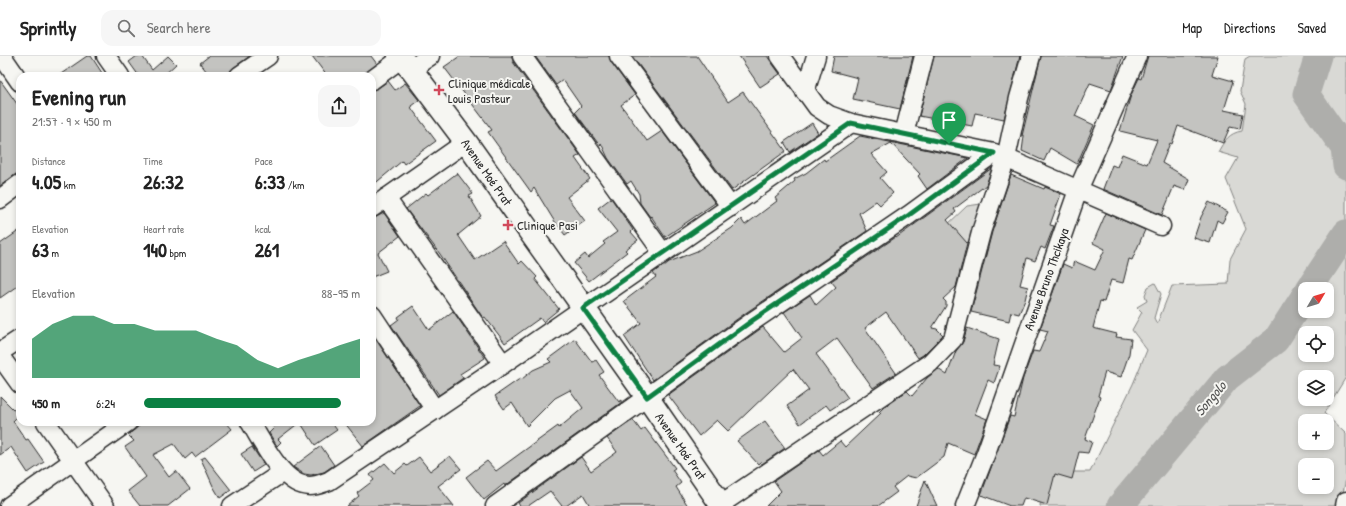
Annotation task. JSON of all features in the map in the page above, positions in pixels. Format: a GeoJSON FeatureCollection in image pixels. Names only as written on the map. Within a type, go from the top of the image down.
{"type":"FeatureCollection","features":[{"type":"Feature","properties":{"kind":"street"},"geometry":{"type":"LineString","coordinates":[[2,56],[16,76]]}},
{"type":"Feature","properties":{"kind":"street"},"geometry":{"type":"LineString","coordinates":[[245,72],[268,56]]}},
{"type":"Feature","properties":{"kind":"street"},"geometry":{"type":"LineString","coordinates":[[376,78],[404,61],[430,56]]}},
{"type":"Feature","properties":{"kind":"street"},"geometry":{"type":"LineString","coordinates":[[522,56],[663,254]]}},
{"type":"Feature","properties":{"kind":"street"},"geometry":{"type":"LineString","coordinates":[[619,56],[731,206]]}},
{"type":"Feature","properties":{"kind":"street"},"geometry":{"type":"LineString","coordinates":[[780,56],[817,107],[829,115],[851,123],[1000,156],[1161,226]]}},
{"type":"Feature","properties":{"kind":"street"},"geometry":{"type":"LineString","coordinates":[[805,92],[816,56]]}},
{"type":"Feature","properties":{"kind":"street"},"geometry":{"type":"LineString","coordinates":[[904,134],[924,56]]}},
{"type":"Feature","properties":{"kind":"street"},"geometry":{"type":"LineString","coordinates":[[720,505],[930,363],[953,339],[1000,156],[1031,56]]}},
{"type":"Feature","properties":{"kind":"street","name":"Avenue Bruno Thcikaya"},"geometry":{"type":"LineString","coordinates":[[965,506],[986,452],[1078,190],[1137,56]]}},
{"type":"Feature","properties":{"kind":"street","name":"Avenue Moé Prat"},"geometry":{"type":"LineString","coordinates":[[404,61],[466,142],[647,397],[720,505]]}},
{"type":"Feature","properties":{"kind":"street"},"geometry":{"type":"LineString","coordinates":[[253,426],[283,472],[297,484],[311,486],[329,481],[503,364],[851,123]]}},
{"type":"Feature","properties":{"kind":"street"},"geometry":{"type":"LineString","coordinates":[[466,142],[379,203],[503,364]]}},
{"type":"Feature","properties":{"kind":"street"},"geometry":{"type":"LineString","coordinates":[[495,506],[753,320],[1000,156]]}},
{"type":"Feature","properties":{"kind":"street"},"geometry":{"type":"LineString","coordinates":[[0,199],[16,187]]}},
{"type":"Feature","properties":{"kind":"street"},"geometry":{"type":"LineString","coordinates":[[376,321],[435,410]]}},
{"type":"Feature","properties":{"kind":"street"},"geometry":{"type":"LineString","coordinates":[[0,352],[16,342]]}},
{"type":"Feature","properties":{"kind":"street"},"geometry":{"type":"LineString","coordinates":[[0,356],[16,378]]}},
{"type":"Feature","properties":{"kind":"street"},"geometry":{"type":"LineString","coordinates":[[49,426],[105,506]]}},
{"type":"Feature","properties":{"kind":"street"},"geometry":{"type":"LineString","coordinates":[[9,506],[122,426]]}},
{"type":"Feature","properties":{"kind":"street"},"geometry":{"type":"LineString","coordinates":[[232,506],[283,472]]}},
{"type":"Feature","properties":{"kind":"street"},"geometry":{"type":"LineString","coordinates":[[1345,506],[1346,502]]}},
{"type":"Feature","properties":{"kind":"shaded area"},"geometry":{"type":"Polygon","coordinates":[[[1250,56],[1346,56],[1346,377],[1334,397],[1334,370],[1298,370],[1298,406],[1328,406],[1324,413],[1325,414],[1298,414],[1298,450],[1334,450],[1334,423],[1346,434],[1346,479],[1340,506],[1040,506],[1044,472],[1090,472],[1133,384],[1147,350],[1132,330],[1142,312],[1137,307],[1147,301],[1145,295],[1148,287],[1155,283],[1161,294],[1154,318],[1157,324],[1172,286],[1228,284],[1230,259],[1246,229],[1226,179],[1238,158],[1218,152],[1227,138],[1237,132],[1242,131],[1246,104],[1240,91],[1245,59],[1250,56]]]}},
{"type":"Feature","properties":{"kind":"shaded area"},"geometry":{"type":"Polygon","coordinates":[[[988,203],[971,249],[946,226],[967,206],[988,203]]]}},
{"type":"Feature","properties":{"kind":"building"},"geometry":{"type":"Polygon","coordinates":[[[87,56],[91,56],[101,72],[64,72],[87,56]]]}},
{"type":"Feature","properties":{"kind":"building"},"geometry":{"type":"Polygon","coordinates":[[[137,56],[142,56],[152,70],[168,56],[176,64],[167,72],[136,72],[129,62],[137,56]]]}},
{"type":"Feature","properties":{"kind":"building"},"geometry":{"type":"Polygon","coordinates":[[[209,56],[250,56],[233,68],[231,72],[207,72],[200,63],[209,56]]]}},
{"type":"Feature","properties":{"kind":"building"},"geometry":{"type":"Polygon","coordinates":[[[312,56],[371,56],[377,64],[367,72],[324,72],[312,56]]]}},
{"type":"Feature","properties":{"kind":"building"},"geometry":{"type":"Polygon","coordinates":[[[460,56],[512,56],[513,62],[580,155],[575,158],[590,179],[567,197],[585,221],[565,235],[553,219],[534,188],[531,192],[488,132],[492,130],[444,67],[460,56]]]}},
{"type":"Feature","properties":{"kind":"building"},"geometry":{"type":"Polygon","coordinates":[[[535,56],[609,56],[611,62],[635,95],[621,105],[647,141],[662,131],[715,203],[665,237],[640,203],[639,194],[631,181],[627,184],[608,158],[601,143],[600,146],[575,112],[581,106],[563,80],[556,85],[535,56]]]}},
{"type":"Feature","properties":{"kind":"building"},"geometry":{"type":"Polygon","coordinates":[[[632,56],[697,56],[728,102],[743,92],[786,151],[732,190],[632,56]]]}},
{"type":"Feature","properties":{"kind":"building"},"geometry":{"type":"Polygon","coordinates":[[[739,56],[767,56],[780,74],[760,87],[739,56]]]}},
{"type":"Feature","properties":{"kind":"building"},"geometry":{"type":"Polygon","coordinates":[[[834,56],[913,56],[900,109],[853,99],[858,78],[831,71],[834,56]]]}},
{"type":"Feature","properties":{"kind":"building"},"geometry":{"type":"Polygon","coordinates":[[[934,56],[1020,56],[1004,119],[975,113],[972,126],[919,116],[934,56]]]}},
{"type":"Feature","properties":{"kind":"building"},"geometry":{"type":"Polygon","coordinates":[[[1041,56],[1123,56],[1111,90],[1090,83],[1075,116],[1094,125],[1077,164],[1050,148],[1044,161],[1022,151],[1024,136],[1022,136],[1041,56]]]}},
{"type":"Feature","properties":{"kind":"building"},"geometry":{"type":"Polygon","coordinates":[[[1148,56],[1218,56],[1212,75],[1233,81],[1224,110],[1243,114],[1240,129],[1230,127],[1223,143],[1178,126],[1172,144],[1170,143],[1162,163],[1189,179],[1185,190],[1174,186],[1162,215],[1103,189],[1112,165],[1117,167],[1122,154],[1147,164],[1157,140],[1120,131],[1131,95],[1139,78],[1141,79],[1148,56]]]}},
{"type":"Feature","properties":{"kind":"building"},"geometry":{"type":"Polygon","coordinates":[[[0,80],[16,102],[16,174],[0,186],[0,80]]]}},
{"type":"Feature","properties":{"kind":"building"},"geometry":{"type":"Polygon","coordinates":[[[388,81],[395,90],[405,83],[419,100],[411,106],[412,109],[436,141],[404,164],[402,161],[376,183],[376,89],[388,81]]]}},
{"type":"Feature","properties":{"kind":"building"},"geometry":{"type":"Polygon","coordinates":[[[812,123],[818,133],[790,152],[784,142],[812,123]]]}},
{"type":"Feature","properties":{"kind":"building"},"geometry":{"type":"Polygon","coordinates":[[[860,136],[968,158],[927,189],[918,176],[920,174],[891,143],[871,154],[887,172],[880,178],[893,193],[880,205],[876,201],[859,213],[867,231],[747,312],[653,380],[624,336],[641,323],[624,301],[656,277],[653,273],[662,266],[663,267],[669,262],[697,251],[732,228],[741,219],[745,225],[777,201],[775,198],[795,181],[794,179],[806,173],[824,159],[825,161],[860,136]]]}},
{"type":"Feature","properties":{"kind":"building"},"geometry":{"type":"Polygon","coordinates":[[[992,168],[986,185],[954,209],[956,212],[947,220],[967,243],[956,287],[943,299],[946,302],[946,306],[932,328],[937,329],[943,335],[923,355],[918,358],[886,312],[865,328],[896,373],[873,388],[837,338],[816,354],[848,398],[830,410],[826,405],[800,424],[787,406],[809,390],[793,369],[728,431],[717,420],[699,436],[668,395],[763,327],[784,352],[802,338],[784,312],[810,295],[816,305],[836,287],[831,281],[896,238],[992,168]]]}},
{"type":"Feature","properties":{"kind":"building"},"geometry":{"type":"Polygon","coordinates":[[[457,173],[473,194],[469,196],[481,216],[458,235],[475,260],[503,241],[519,264],[522,261],[537,277],[535,279],[559,309],[543,322],[540,318],[505,343],[485,317],[483,318],[440,254],[406,209],[426,193],[428,195],[457,173]]]}},
{"type":"Feature","properties":{"kind":"building"},"geometry":{"type":"Polygon","coordinates":[[[1011,175],[1044,189],[1045,187],[1061,194],[1050,225],[1054,226],[1045,249],[1041,247],[1035,261],[1027,258],[1020,285],[1028,287],[1025,300],[1019,314],[1011,312],[1009,321],[971,312],[992,232],[1011,175]]]}},
{"type":"Feature","properties":{"kind":"building"},"geometry":{"type":"Polygon","coordinates":[[[611,198],[633,230],[631,232],[638,240],[625,250],[627,252],[589,281],[574,263],[585,254],[588,258],[605,244],[603,242],[617,232],[598,208],[611,198]]]}},
{"type":"Feature","properties":{"kind":"building"},"geometry":{"type":"Polygon","coordinates":[[[1209,202],[1228,212],[1222,223],[1217,220],[1210,243],[1194,238],[1201,217],[1209,202]]]}},
{"type":"Feature","properties":{"kind":"building"},"geometry":{"type":"Polygon","coordinates":[[[384,213],[400,236],[378,253],[387,271],[376,275],[376,217],[384,213]]]}},
{"type":"Feature","properties":{"kind":"building"},"geometry":{"type":"Polygon","coordinates":[[[1106,213],[1145,230],[1132,260],[1129,259],[1123,283],[1111,280],[1104,302],[1100,301],[1093,328],[1117,334],[1116,337],[1131,339],[1129,354],[1121,377],[1105,372],[1098,396],[1100,397],[1085,439],[1092,442],[1088,453],[1079,452],[1072,479],[1055,474],[1047,505],[1024,498],[1021,506],[1010,506],[981,495],[1010,416],[1014,417],[1023,378],[1033,351],[1039,352],[1048,331],[1040,329],[1063,264],[1072,268],[1074,261],[1095,270],[1105,249],[1093,243],[1106,213]]]}},
{"type":"Feature","properties":{"kind":"building"},"geometry":{"type":"Polygon","coordinates":[[[16,233],[16,287],[0,298],[0,244],[16,233]]]}},
{"type":"Feature","properties":{"kind":"building"},"geometry":{"type":"Polygon","coordinates":[[[413,306],[429,330],[453,311],[485,358],[460,374],[463,378],[439,395],[391,325],[399,319],[398,317],[413,306]]]}},
{"type":"Feature","properties":{"kind":"building"},"geometry":{"type":"Polygon","coordinates":[[[967,328],[999,339],[993,365],[1000,366],[994,383],[988,380],[975,414],[987,419],[974,454],[948,443],[944,457],[916,478],[907,476],[893,487],[897,492],[878,506],[766,506],[781,491],[774,481],[819,450],[823,455],[840,441],[845,447],[881,413],[879,412],[884,407],[907,391],[912,396],[927,378],[938,369],[947,375],[956,351],[963,342],[967,328]]]}},
{"type":"Feature","properties":{"kind":"building"},"geometry":{"type":"Polygon","coordinates":[[[575,339],[592,362],[596,360],[604,372],[599,375],[619,402],[622,400],[622,402],[505,486],[504,484],[484,500],[466,477],[487,461],[496,471],[558,426],[559,428],[583,408],[570,390],[555,398],[527,426],[512,403],[504,409],[495,396],[521,378],[522,379],[533,370],[551,362],[548,359],[575,339]]]}},
{"type":"Feature","properties":{"kind":"building"},"geometry":{"type":"Polygon","coordinates":[[[376,340],[420,406],[363,446],[347,426],[376,426],[376,340]]]}},
{"type":"Feature","properties":{"kind":"building"},"geometry":{"type":"Polygon","coordinates":[[[0,396],[16,412],[16,418],[13,421],[44,462],[28,473],[11,447],[0,455],[0,396]]]}},
{"type":"Feature","properties":{"kind":"building"},"geometry":{"type":"Polygon","coordinates":[[[633,420],[641,431],[645,428],[675,468],[672,470],[681,483],[676,487],[688,506],[590,506],[583,494],[566,506],[562,506],[550,491],[528,506],[520,506],[518,503],[581,457],[591,471],[617,452],[607,438],[633,420]]]}},
{"type":"Feature","properties":{"kind":"building"},"geometry":{"type":"Polygon","coordinates":[[[765,421],[785,448],[762,464],[761,461],[758,464],[737,441],[765,421]]]}},
{"type":"Feature","properties":{"kind":"building"},"geometry":{"type":"Polygon","coordinates":[[[139,426],[229,426],[232,429],[195,457],[192,453],[185,459],[174,444],[153,455],[169,477],[176,471],[190,489],[168,506],[140,506],[128,491],[146,477],[125,447],[134,441],[128,435],[139,426]]]}},
{"type":"Feature","properties":{"kind":"building"},"geometry":{"type":"Polygon","coordinates":[[[272,426],[295,426],[278,439],[281,442],[277,446],[269,433],[274,428],[272,426]]]}},
{"type":"Feature","properties":{"kind":"building"},"geometry":{"type":"Polygon","coordinates":[[[303,426],[334,426],[337,430],[315,445],[303,426]]]}},
{"type":"Feature","properties":{"kind":"building"},"geometry":{"type":"Polygon","coordinates":[[[321,446],[334,465],[324,472],[311,475],[304,474],[293,467],[321,446]]]}},
{"type":"Feature","properties":{"kind":"building"},"geometry":{"type":"Polygon","coordinates":[[[252,447],[264,465],[253,472],[241,454],[252,447]]]}},
{"type":"Feature","properties":{"kind":"building"},"geometry":{"type":"Polygon","coordinates":[[[450,456],[461,469],[438,486],[454,506],[347,506],[359,496],[357,493],[374,480],[370,475],[385,463],[394,473],[405,464],[407,466],[419,457],[430,471],[450,456]]]}},
{"type":"Feature","properties":{"kind":"building"},"geometry":{"type":"Polygon","coordinates":[[[205,457],[231,490],[220,498],[201,459],[205,457]]]}},
{"type":"Feature","properties":{"kind":"building"},"geometry":{"type":"Polygon","coordinates":[[[925,480],[937,506],[916,506],[925,480]]]}},
{"type":"Feature","properties":{"kind":"waterway","name":"Songolo"},"geometry":{"type":"LineString","coordinates":[[1318,56],[1306,94],[1344,148],[1346,166]]}},
{"type":"Feature","properties":{"kind":"waterway","name":"Songolo"},"geometry":{"type":"LineString","coordinates":[[1314,282],[1346,233]]}},
{"type":"Feature","properties":{"kind":"waterway","name":"Songolo"},"geometry":{"type":"LineString","coordinates":[[1120,506],[1227,378],[1276,340],[1298,306]]}},
{"type":"Feature","properties":{"kind":"place","name":"Clinique médicale Louis Pasteur"},"geometry":{"type":"Point","coordinates":[439,90]}},
{"type":"Feature","properties":{"kind":"place","name":"Clinique Pasi"},"geometry":{"type":"Point","coordinates":[508,225]}},
{"type":"Feature","properties":{"kind":"route"},"geometry":{"type":"LineString","coordinates":[[851,123],[949,144],[994,153],[909,215],[753,320],[647,397],[583,308],[851,123]]}}]}
